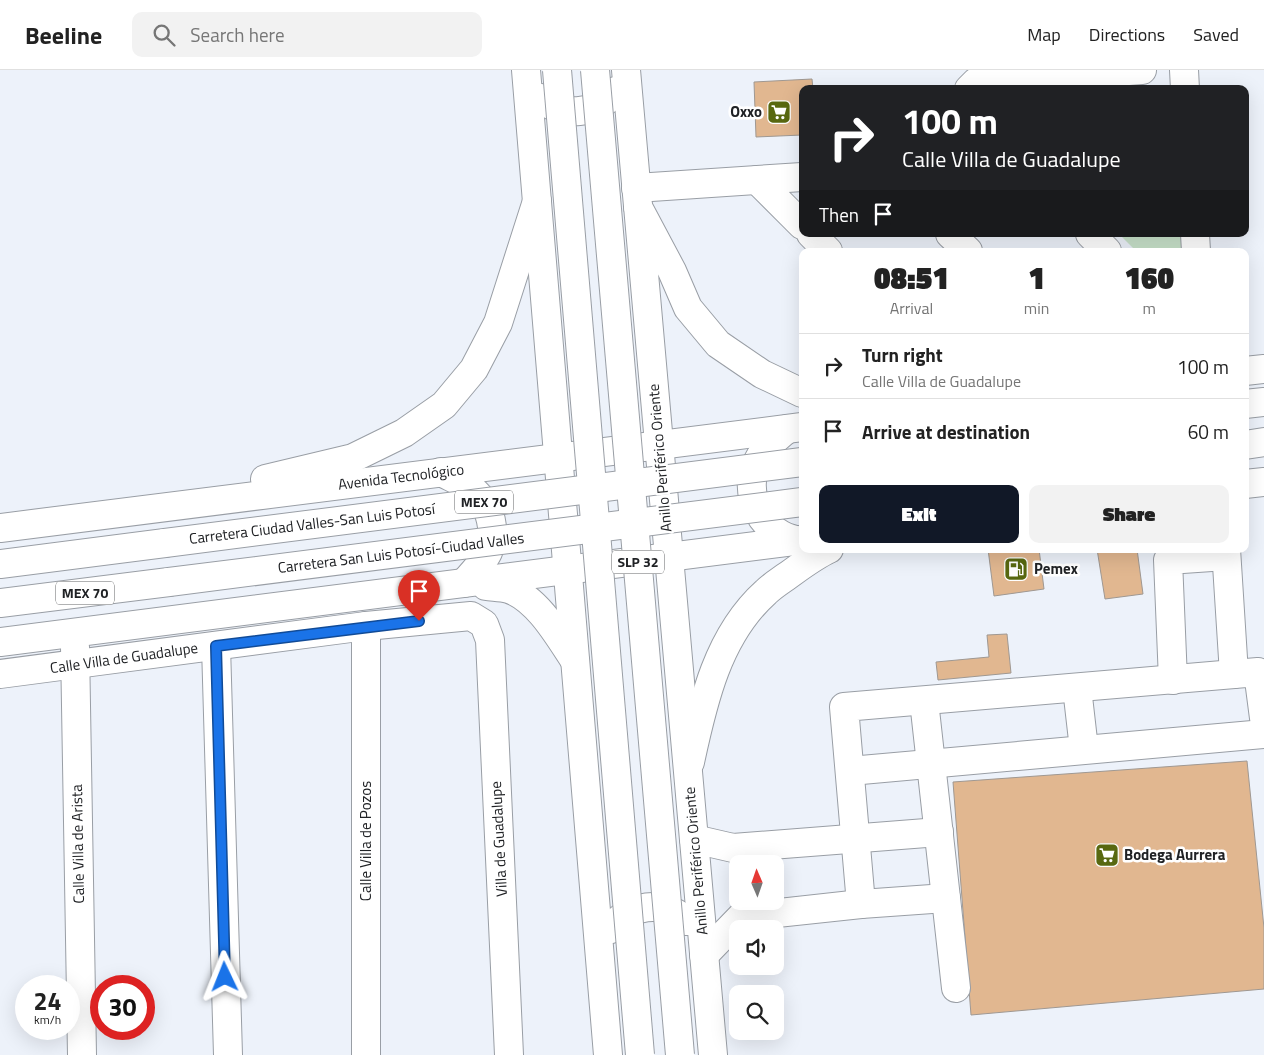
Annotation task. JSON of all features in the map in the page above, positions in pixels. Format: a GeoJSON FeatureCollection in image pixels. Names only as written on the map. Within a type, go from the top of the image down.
{"type":"FeatureCollection","features":[{"type":"Feature","properties":{"kind":"main road","name":"SLP 32"},"geometry":{"type":"LineString","coordinates":[[557,70],[640,1055]]}},
{"type":"Feature","properties":{"kind":"main road","name":"Anillo Periférico Oriente"},"geometry":{"type":"LineString","coordinates":[[595,70],[680,1055]]}},
{"type":"Feature","properties":{"kind":"main road","name":"Anillo Periférico Oriente"},"geometry":{"type":"LineString","coordinates":[[625,70],[713,1055]]}},
{"type":"Feature","properties":{"kind":"main road"},"geometry":{"type":"LineString","coordinates":[[527,73],[536,94],[546,103],[559,109],[573,112],[587,111],[599,106],[611,97],[619,86],[625,70]]}},
{"type":"Feature","properties":{"kind":"main road"},"geometry":{"type":"LineString","coordinates":[[973,85],[976,82],[1142,70]]}},
{"type":"Feature","properties":{"kind":"main road"},"geometry":{"type":"LineString","coordinates":[[1184,70],[1185,85]]}},
{"type":"Feature","properties":{"kind":"main road"},"geometry":{"type":"LineString","coordinates":[[527,73],[608,1055]]}},
{"type":"Feature","properties":{"kind":"main road"},"geometry":{"type":"LineString","coordinates":[[799,176],[758,180],[637,198],[688,308],[718,344],[762,374],[799,392]]}},
{"type":"Feature","properties":{"kind":"main road"},"geometry":{"type":"LineString","coordinates":[[758,180],[799,222]]}},
{"type":"Feature","properties":{"kind":"main road"},"geometry":{"type":"LineString","coordinates":[[166,507],[243,484],[353,458],[404,433],[444,405],[474,369],[498,323],[537,201]]}},
{"type":"Feature","properties":{"kind":"main road"},"geometry":{"type":"LineString","coordinates":[[814,237],[825,248]]}},
{"type":"Feature","properties":{"kind":"main road"},"geometry":{"type":"LineString","coordinates":[[953,237],[965,248]]}},
{"type":"Feature","properties":{"kind":"main road"},"geometry":{"type":"LineString","coordinates":[[1093,237],[1103,248]]}},
{"type":"Feature","properties":{"kind":"main road"},"geometry":{"type":"LineString","coordinates":[[1249,371],[1264,369]]}},
{"type":"Feature","properties":{"kind":"main road"},"geometry":{"type":"LineString","coordinates":[[1249,404],[1264,402]]}},
{"type":"Feature","properties":{"kind":"main road"},"geometry":{"type":"LineString","coordinates":[[795,428],[760,457],[753,474],[752,492],[756,510],[767,524],[781,535],[799,540]]}},
{"type":"Feature","properties":{"kind":"main road","name":"Avenida Tecnológico"},"geometry":{"type":"LineString","coordinates":[[0,528],[795,428]]}},
{"type":"Feature","properties":{"kind":"main road"},"geometry":{"type":"LineString","coordinates":[[1249,444],[1264,442]]}},
{"type":"Feature","properties":{"kind":"main road","name":"Carretera Ciudad Valles-San Luis Potosí"},"geometry":{"type":"LineString","coordinates":[[0,564],[799,462]]}},
{"type":"Feature","properties":{"kind":"main road"},"geometry":{"type":"LineString","coordinates":[[441,472],[474,491],[485,504],[491,520],[492,537],[488,553],[464,583]]}},
{"type":"Feature","properties":{"kind":"main road"},"geometry":{"type":"LineString","coordinates":[[1249,484],[1264,482]]}},
{"type":"Feature","properties":{"kind":"main road","name":"Carretera San Luis Potosí-Ciudad Valles"},"geometry":{"type":"LineString","coordinates":[[0,603],[799,502]]}},
{"type":"Feature","properties":{"kind":"main road"},"geometry":{"type":"LineString","coordinates":[[0,642],[799,540]]}},
{"type":"Feature","properties":{"kind":"main road"},"geometry":{"type":"LineString","coordinates":[[688,773],[700,716],[709,685],[725,647],[739,623],[765,592],[813,556],[820,553]]}},
{"type":"Feature","properties":{"kind":"main road"},"geometry":{"type":"LineString","coordinates":[[1173,680],[1168,560],[1219,553]]}},
{"type":"Feature","properties":{"kind":"main road"},"geometry":{"type":"LineString","coordinates":[[1226,553],[1234,674]]}},
{"type":"Feature","properties":{"kind":"main road"},"geometry":{"type":"LineString","coordinates":[[464,583],[509,589],[521,595],[548,622],[575,661]]}},
{"type":"Feature","properties":{"kind":"main road","name":"Calle Villa de Guadalupe"},"geometry":{"type":"LineString","coordinates":[[0,674],[366,626],[471,616],[484,624]]}},
{"type":"Feature","properties":{"kind":"main road","name":"Villa de Guadalupe"},"geometry":{"type":"LineString","coordinates":[[484,624],[490,640],[508,1055]]}},
{"type":"Feature","properties":{"kind":"main road","name":"Calle Villa de Pozos"},"geometry":{"type":"LineString","coordinates":[[366,626],[366,1055]]}},
{"type":"Feature","properties":{"kind":"main road","name":"Calle Villa de Arista"},"geometry":{"type":"LineString","coordinates":[[75,633],[82,1055]]}},
{"type":"Feature","properties":{"kind":"main road"},"geometry":{"type":"LineString","coordinates":[[216,646],[228,1055]]}},
{"type":"Feature","properties":{"kind":"main road"},"geometry":{"type":"LineString","coordinates":[[861,904],[844,707],[1258,672],[1264,718]]}},
{"type":"Feature","properties":{"kind":"main road"},"geometry":{"type":"LineString","coordinates":[[1076,688],[1084,749]]}},
{"type":"Feature","properties":{"kind":"main road"},"geometry":{"type":"LineString","coordinates":[[924,701],[956,988]]}},
{"type":"Feature","properties":{"kind":"main road"},"geometry":{"type":"LineString","coordinates":[[850,771],[1264,734]]}},
{"type":"Feature","properties":{"kind":"main road"},"geometry":{"type":"LineString","coordinates":[[694,839],[733,848],[939,832]]}},
{"type":"Feature","properties":{"kind":"main road"},"geometry":{"type":"LineString","coordinates":[[704,955],[740,917],[861,904],[946,898]]}},
{"type":"Feature","properties":{"kind":"main road"},"geometry":{"type":"LineString","coordinates":[[601,966],[602,950],[606,936],[614,924],[626,914],[640,908],[655,907],[670,910],[683,917],[694,928],[704,955]]}},
{"type":"Feature","properties":{"kind":"green space"},"geometry":{"type":"Polygon","coordinates":[[[1122,237],[1188,237],[1189,248],[1133,248],[1122,237]]]}},
{"type":"Feature","properties":{"kind":"building","name":"Oxxo"},"geometry":{"type":"Polygon","coordinates":[[[812,79],[813,85],[799,85],[799,135],[756,137],[754,82],[812,79]]]}},
{"type":"Feature","properties":{"kind":"building","name":"Pemex"},"geometry":{"type":"Polygon","coordinates":[[[989,553],[1040,553],[1044,589],[994,596],[989,553]]]}},
{"type":"Feature","properties":{"kind":"building"},"geometry":{"type":"Polygon","coordinates":[[[1098,553],[1138,553],[1143,594],[1105,599],[1098,553]]]}},
{"type":"Feature","properties":{"kind":"building"},"geometry":{"type":"Polygon","coordinates":[[[1007,634],[1011,673],[938,680],[936,662],[989,657],[987,635],[1007,634]]]}},
{"type":"Feature","properties":{"kind":"building","name":"Bodega Aurrera"},"geometry":{"type":"Polygon","coordinates":[[[1247,761],[1264,928],[1264,989],[971,1015],[953,782],[1247,761]]]}},
{"type":"Feature","properties":{"kind":"place","name":"Oxxo"},"geometry":{"type":"Point","coordinates":[779,112]}},
{"type":"Feature","properties":{"kind":"place","name":"Pemex"},"geometry":{"type":"Point","coordinates":[1016,569]}},
{"type":"Feature","properties":{"kind":"place","name":"Bodega Aurrera"},"geometry":{"type":"Point","coordinates":[1107,855]}},
{"type":"Feature","properties":{"kind":"route"},"geometry":{"type":"LineString","coordinates":[[225,977],[216,646],[366,626],[419,621]]}}]}
